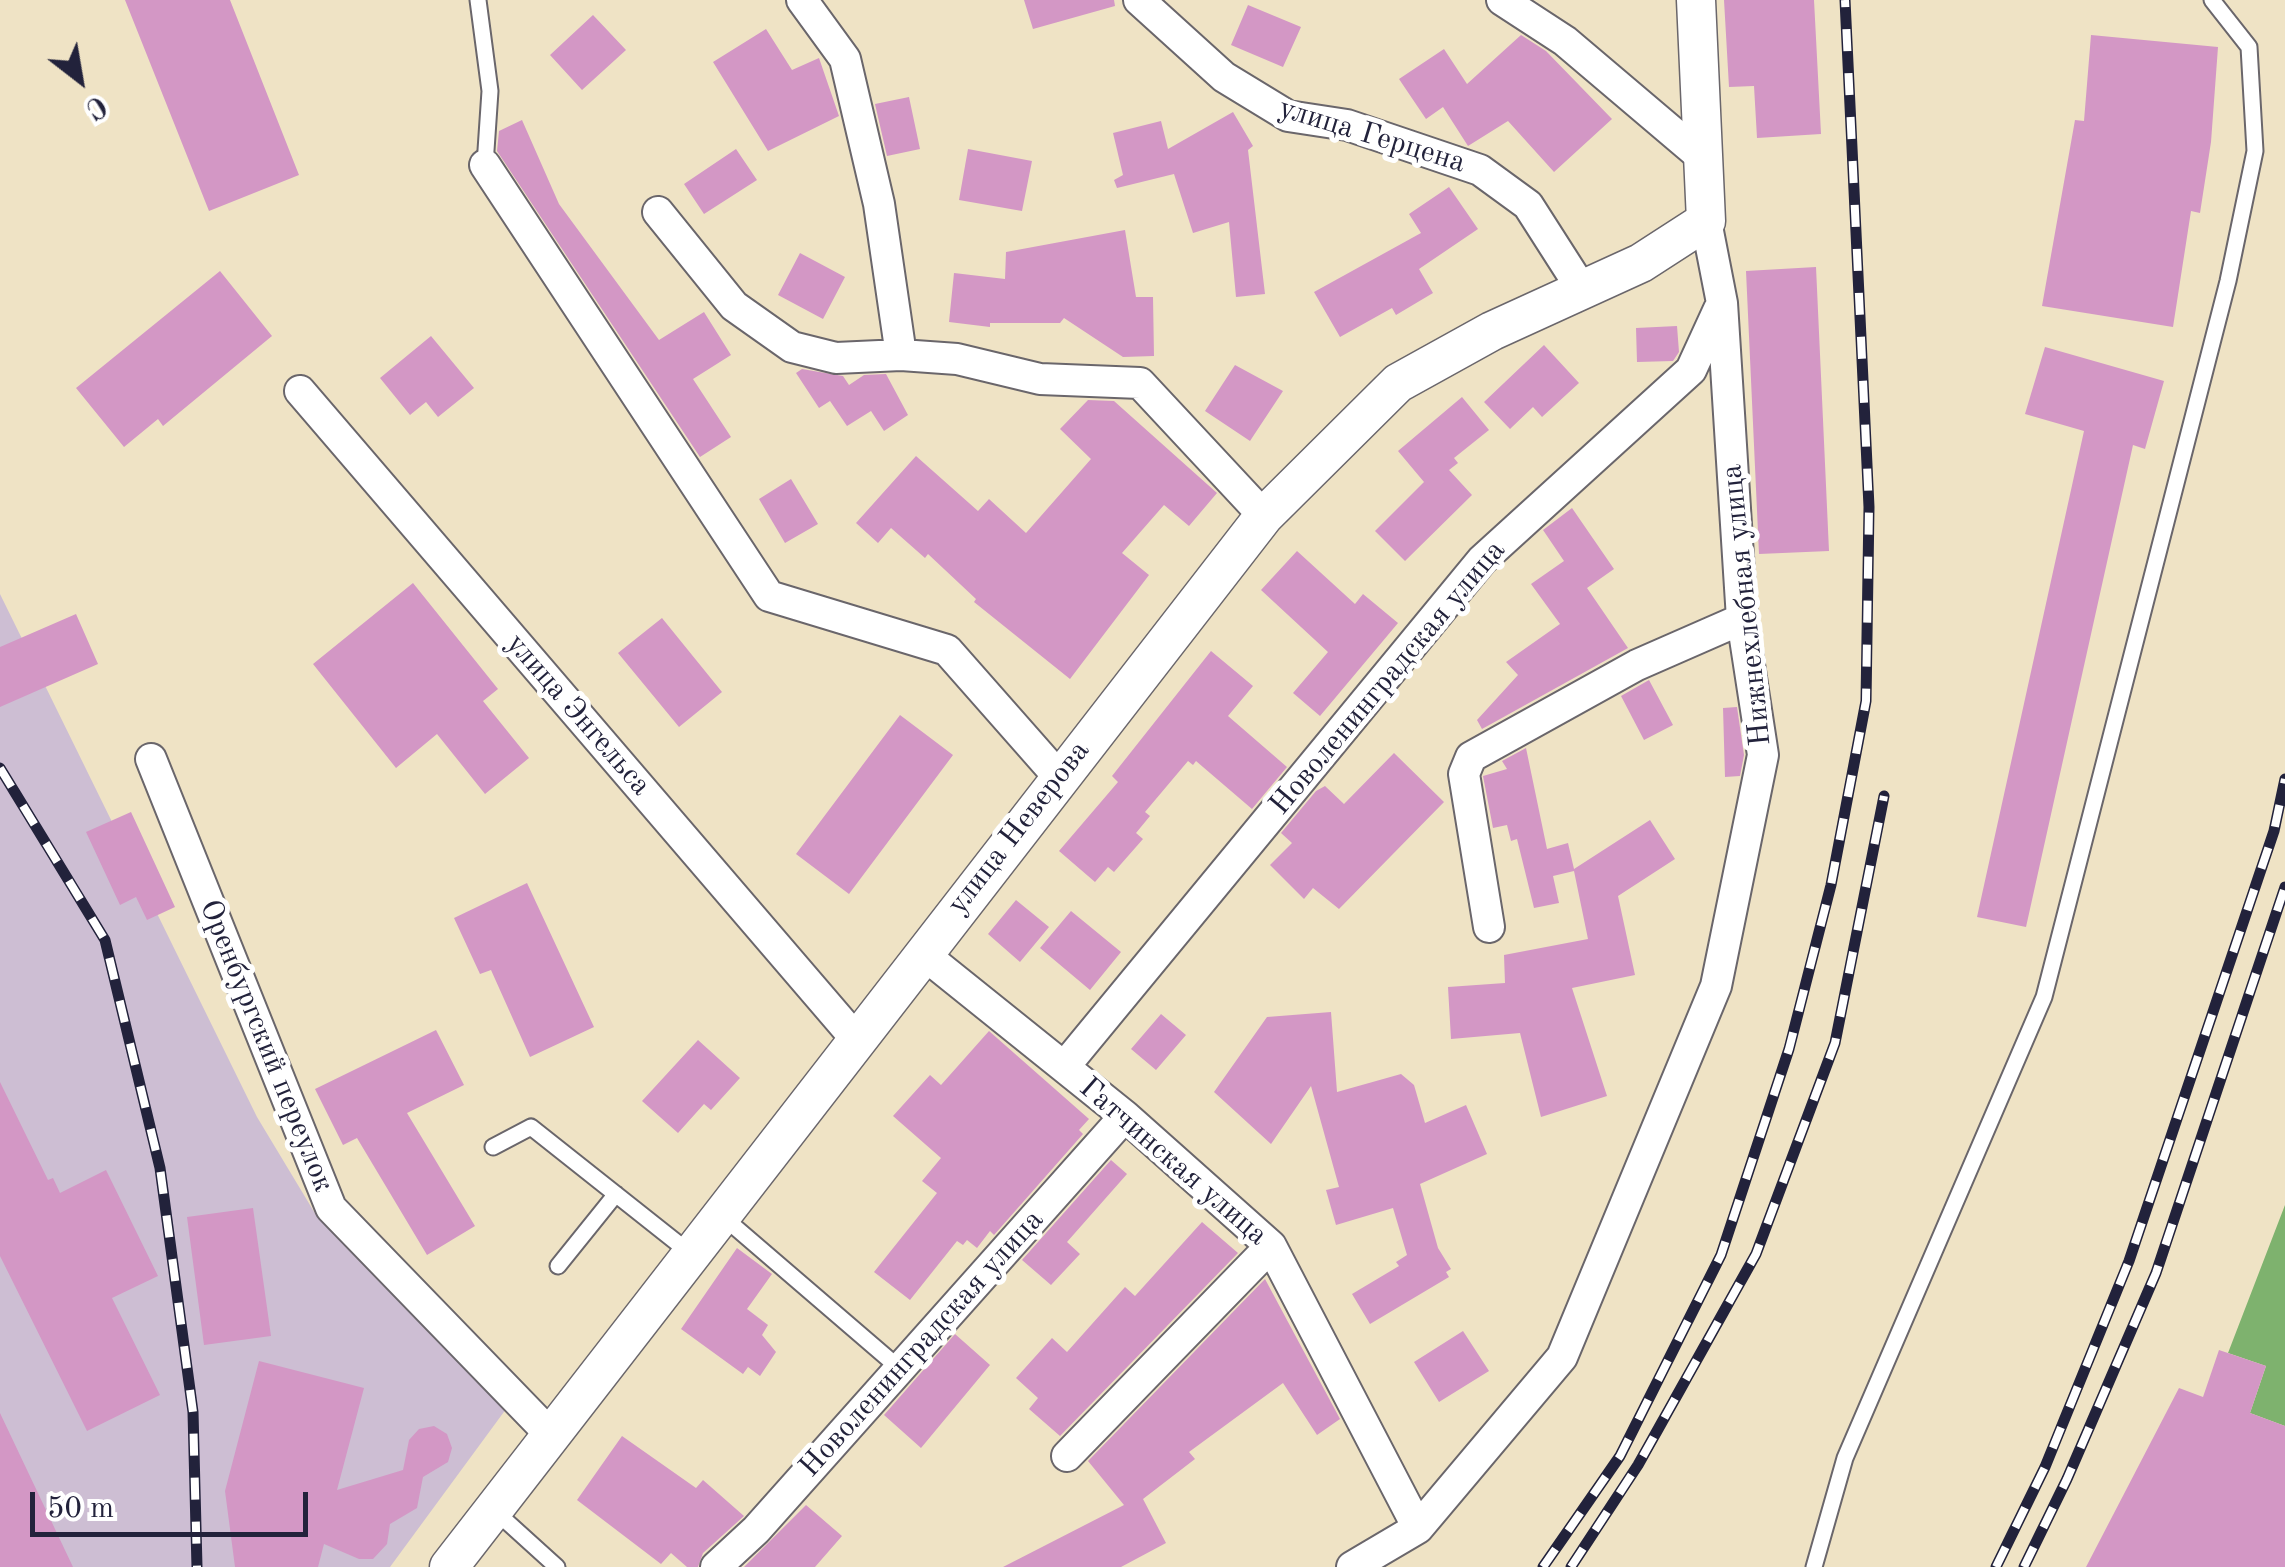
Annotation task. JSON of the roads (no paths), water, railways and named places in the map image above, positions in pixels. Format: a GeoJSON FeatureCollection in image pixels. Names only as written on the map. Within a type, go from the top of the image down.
{"type":"FeatureCollection","features":[{"type":"Feature","properties":{"kind":"street"},"geometry":{"type":"LineString","coordinates":[[802,0],[845,60],[879,204],[901,355]]}},
{"type":"Feature","properties":{"kind":"street","name":"улица Герцена"},"geometry":{"type":"LineString","coordinates":[[1140,0],[1224,77],[1288,116],[1347,125],[1480,170],[1528,205],[1582,291]]}},
{"type":"Feature","properties":{"kind":"street"},"geometry":{"type":"LineString","coordinates":[[1502,0],[1565,41],[1703,158]]}},
{"type":"Feature","properties":{"kind":"street","name":"Нижнехлебная улица"},"geometry":{"type":"LineString","coordinates":[[1352,1567],[1418,1528],[1562,1358],[1716,986],[1763,755],[1742,619],[1722,302],[1706,221],[1696,0]]}},
{"type":"Feature","properties":{"kind":"street"},"geometry":{"type":"LineString","coordinates":[[486,165],[769,596],[947,650],[1058,776]]}},
{"type":"Feature","properties":{"kind":"street"},"geometry":{"type":"LineString","coordinates":[[658,212],[734,306],[792,347],[836,358],[901,355],[957,359],[1040,379],[1140,383],[1264,516]]}},
{"type":"Feature","properties":{"kind":"street","name":"улица Неверова"},"geometry":{"type":"LineString","coordinates":[[448,1567],[1058,776],[1264,516],[1398,383],[1492,331],[1641,263],[1706,221]]}},
{"type":"Feature","properties":{"kind":"street","name":"Новоленинградская улица"},"geometry":{"type":"LineString","coordinates":[[1064,1068],[1482,560],[1691,370],[1722,302]]}},
{"type":"Feature","properties":{"kind":"street","name":"улица Энгельса"},"geometry":{"type":"LineString","coordinates":[[300,391],[856,1040]]}},
{"type":"Feature","properties":{"kind":"street"},"geometry":{"type":"LineString","coordinates":[[1489,926],[1464,774],[1471,757],[1637,665],[1742,619]]}},
{"type":"Feature","properties":{"kind":"street","name":"Оренбургский переулок"},"geometry":{"type":"LineString","coordinates":[[151,759],[331,1208],[550,1434]]}},
{"type":"Feature","properties":{"kind":"street","name":"Гатчинская улица"},"geometry":{"type":"LineString","coordinates":[[922,953],[1125,1116],[1271,1246],[1418,1528]]}},
{"type":"Feature","properties":{"kind":"street","name":"Новоленинградская улица"},"geometry":{"type":"LineString","coordinates":[[716,1567],[756,1530],[1125,1116]]}},
{"type":"Feature","properties":{"kind":"street"},"geometry":{"type":"LineString","coordinates":[[1068,1456],[1271,1246]]}},
{"type":"Feature","properties":{"kind":"lane"},"geometry":{"type":"LineString","coordinates":[[478,0],[490,91],[486,165]]}},
{"type":"Feature","properties":{"kind":"lane"},"geometry":{"type":"LineString","coordinates":[[1814,1567],[1845,1458],[2044,997],[2228,281],[2255,151],[2249,47],[2212,0]]}},
{"type":"Feature","properties":{"kind":"lane"},"geometry":{"type":"LineString","coordinates":[[493,1148],[531,1127],[690,1253]]}},
{"type":"Feature","properties":{"kind":"lane"},"geometry":{"type":"LineString","coordinates":[[558,1266],[616,1194]]}},
{"type":"Feature","properties":{"kind":"lane"},"geometry":{"type":"LineString","coordinates":[[721,1215],[899,1368]]}},
{"type":"Feature","properties":{"kind":"lane"},"geometry":{"type":"LineString","coordinates":[[494,1510],[556,1567]]}},
{"type":"Feature","properties":{"kind":"railway"},"geometry":{"type":"LineString","coordinates":[[1543,1567],[1620,1456],[1721,1255],[1789,1049],[1831,885],[1866,701],[1869,507],[1845,0]]}},
{"type":"Feature","properties":{"kind":"railway"},"geometry":{"type":"LineString","coordinates":[[0,768],[105,940],[160,1168],[193,1412],[197,1567]]}},
{"type":"Feature","properties":{"kind":"railway"},"geometry":{"type":"LineString","coordinates":[[1996,1567],[2045,1467],[2129,1261],[2274,831],[2285,779]]}},
{"type":"Feature","properties":{"kind":"railway"},"geometry":{"type":"LineString","coordinates":[[1571,1567],[1638,1465],[1756,1254],[1835,1043],[1884,796]]}},
{"type":"Feature","properties":{"kind":"railway"},"geometry":{"type":"LineString","coordinates":[[2024,1567],[2067,1479],[2156,1273],[2285,887]]}}]}
